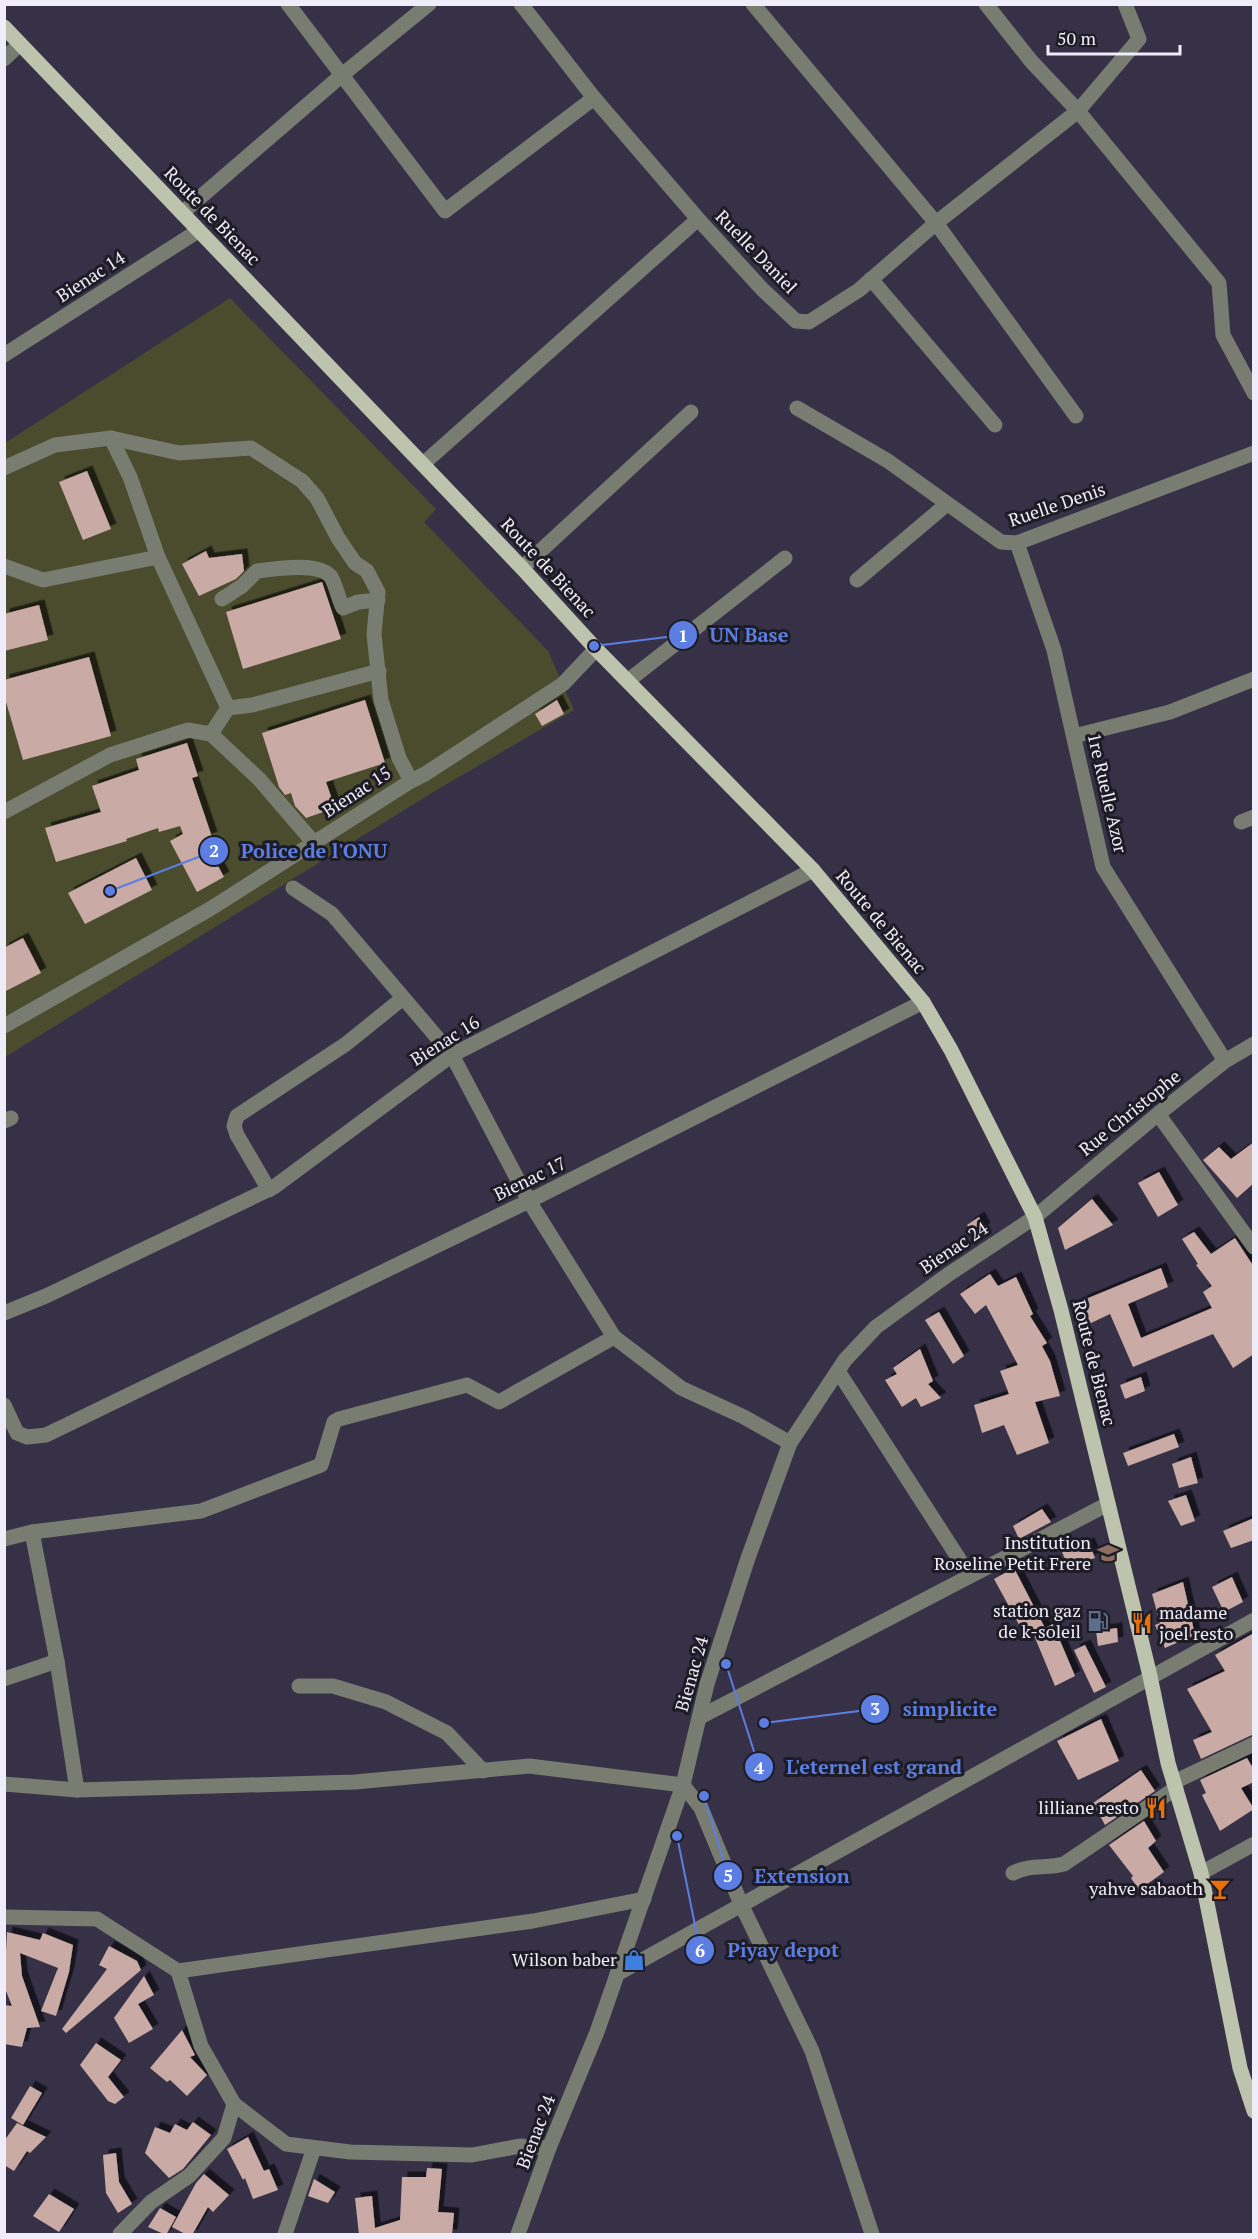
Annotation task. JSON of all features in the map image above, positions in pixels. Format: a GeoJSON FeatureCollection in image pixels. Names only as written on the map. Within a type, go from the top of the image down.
{"type":"FeatureCollection","features":[{"type":"Feature","properties":{"kind":"main road","name":"Route de Bienac"},"geometry":{"type":"LineString","coordinates":[[4,27],[522,568],[596,649],[813,870],[923,1002],[951,1050],[1035,1217],[1061,1310],[1175,1785],[1201,1873],[1240,2068],[1254,2111]]}},
{"type":"Feature","properties":{"kind":"street"},"geometry":{"type":"LineString","coordinates":[[288,4],[445,211],[594,98]]}},
{"type":"Feature","properties":{"kind":"street"},"geometry":{"type":"LineString","coordinates":[[182,213],[342,75],[429,4]]}},
{"type":"Feature","properties":{"kind":"street"},"geometry":{"type":"LineString","coordinates":[[521,4],[594,98],[698,219]]}},
{"type":"Feature","properties":{"kind":"street"},"geometry":{"type":"LineString","coordinates":[[753,4],[936,223],[1076,416]]}},
{"type":"Feature","properties":{"kind":"street"},"geometry":{"type":"LineString","coordinates":[[986,4],[1031,61],[1078,111],[1219,283],[1222,335],[1254,393]]}},
{"type":"Feature","properties":{"kind":"street","name":"Ruelle Daniel"},"geometry":{"type":"LineString","coordinates":[[423,464],[698,219],[762,289],[796,321],[809,322],[816,318],[871,279],[936,223],[1078,111],[1139,39],[1125,4]]}},
{"type":"Feature","properties":{"kind":"street"},"geometry":{"type":"LineString","coordinates":[[4,59],[20,44]]}},
{"type":"Feature","properties":{"kind":"street","name":"Bienac 14"},"geometry":{"type":"LineString","coordinates":[[4,356],[198,231]]}},
{"type":"Feature","properties":{"kind":"street"},"geometry":{"type":"LineString","coordinates":[[871,279],[995,425]]}},
{"type":"Feature","properties":{"kind":"street","name":"Ruelle Denis"},"geometry":{"type":"LineString","coordinates":[[797,408],[888,461],[1000,542],[1017,543],[1254,453]]}},
{"type":"Feature","properties":{"kind":"street"},"geometry":{"type":"LineString","coordinates":[[522,568],[691,412]]}},
{"type":"Feature","properties":{"kind":"street"},"geometry":{"type":"LineString","coordinates":[[4,468],[55,445],[111,438],[179,453],[244,448],[266,455],[302,481],[317,498],[338,538],[356,562],[371,576],[378,592],[374,634],[381,700],[389,728],[411,781]]}},
{"type":"Feature","properties":{"kind":"street"},"geometry":{"type":"LineString","coordinates":[[111,438],[130,477],[158,557],[228,708]]}},
{"type":"Feature","properties":{"kind":"street"},"geometry":{"type":"LineString","coordinates":[[857,580],[947,504]]}},
{"type":"Feature","properties":{"kind":"street","name":"1re Ruelle Azor"},"geometry":{"type":"LineString","coordinates":[[1017,543],[1054,650],[1103,867],[1225,1061]]}},
{"type":"Feature","properties":{"kind":"street"},"geometry":{"type":"LineString","coordinates":[[4,566],[43,580],[158,557]]}},
{"type":"Feature","properties":{"kind":"street"},"geometry":{"type":"LineString","coordinates":[[629,681],[785,558]]}},
{"type":"Feature","properties":{"kind":"street"},"geometry":{"type":"LineString","coordinates":[[222,599],[242,586],[257,571],[318,568],[330,576],[343,608],[358,602],[378,600]]}},
{"type":"Feature","properties":{"kind":"street","name":"Bienac 15"},"geometry":{"type":"LineString","coordinates":[[4,1026],[210,909],[425,774],[562,684],[596,649]]}},
{"type":"Feature","properties":{"kind":"street"},"geometry":{"type":"LineString","coordinates":[[211,734],[228,708],[252,705],[379,671]]}},
{"type":"Feature","properties":{"kind":"street"},"geometry":{"type":"LineString","coordinates":[[1074,736],[1170,712],[1254,679]]}},
{"type":"Feature","properties":{"kind":"street"},"geometry":{"type":"LineString","coordinates":[[4,812],[110,754],[188,730],[211,734],[259,780],[314,843]]}},
{"type":"Feature","properties":{"kind":"street","name":"Bienac 16"},"geometry":{"type":"LineString","coordinates":[[4,1313],[46,1296],[111,1263],[269,1190],[452,1055],[813,870]]}},
{"type":"Feature","properties":{"kind":"street"},"geometry":{"type":"LineString","coordinates":[[293,888],[332,914],[452,1055],[529,1201],[614,1337],[681,1388],[744,1417],[790,1443]]}},
{"type":"Feature","properties":{"kind":"street"},"geometry":{"type":"LineString","coordinates":[[269,1190],[237,1135],[234,1126],[237,1116],[346,1044],[403,998]]}},
{"type":"Feature","properties":{"kind":"street","name":"Bienac 17"},"geometry":{"type":"LineString","coordinates":[[4,1405],[17,1434],[27,1437],[46,1435],[529,1201],[923,1002]]}},
{"type":"Feature","properties":{"kind":"street","name":"Rue Christophe"},"geometry":{"type":"LineString","coordinates":[[1035,1217],[1225,1061],[1254,1044]]}},
{"type":"Feature","properties":{"kind":"street"},"geometry":{"type":"LineString","coordinates":[[1158,1114],[1254,1248]]}},
{"type":"Feature","properties":{"kind":"street","name":"Bienac 24"},"geometry":{"type":"LineString","coordinates":[[518,2235],[549,2148],[597,2032],[644,1899],[683,1785],[707,1684],[748,1558],[790,1443],[838,1371],[876,1327],[949,1274],[1035,1217]]}},
{"type":"Feature","properties":{"kind":"street"},"geometry":{"type":"LineString","coordinates":[[4,1539],[32,1532],[201,1510],[321,1465],[334,1422],[339,1419],[467,1385],[499,1402],[614,1337]]}},
{"type":"Feature","properties":{"kind":"street"},"geometry":{"type":"LineString","coordinates":[[838,1371],[970,1576]]}},
{"type":"Feature","properties":{"kind":"street"},"geometry":{"type":"LineString","coordinates":[[700,1717],[1108,1504]]}},
{"type":"Feature","properties":{"kind":"street"},"geometry":{"type":"LineString","coordinates":[[32,1532],[57,1661],[77,1790]]}},
{"type":"Feature","properties":{"kind":"street"},"geometry":{"type":"LineString","coordinates":[[617,1974],[1254,1620]]}},
{"type":"Feature","properties":{"kind":"street"},"geometry":{"type":"LineString","coordinates":[[4,1679],[57,1661]]}},
{"type":"Feature","properties":{"kind":"street"},"geometry":{"type":"LineString","coordinates":[[299,1686],[333,1686],[386,1702],[447,1733],[483,1771]]}},
{"type":"Feature","properties":{"kind":"street"},"geometry":{"type":"LineString","coordinates":[[1013,1873],[1025,1867],[1051,1868],[1064,1864],[1175,1785],[1254,1744]]}},
{"type":"Feature","properties":{"kind":"street"},"geometry":{"type":"LineString","coordinates":[[4,1784],[77,1790],[355,1782],[529,1766],[683,1785],[701,1808],[741,1904],[812,2051],[872,2235]]}},
{"type":"Feature","properties":{"kind":"street"},"geometry":{"type":"LineString","coordinates":[[1201,1873],[1254,1844]]}},
{"type":"Feature","properties":{"kind":"street"},"geometry":{"type":"LineString","coordinates":[[178,1971],[533,1921],[644,1899]]}},
{"type":"Feature","properties":{"kind":"street"},"geometry":{"type":"LineString","coordinates":[[4,1917],[97,1919],[178,1971],[201,2046],[234,2104],[286,2144],[350,2152],[472,2155],[520,2146],[549,2148]]}},
{"type":"Feature","properties":{"kind":"street"},"geometry":{"type":"LineString","coordinates":[[120,2235],[151,2202],[189,2176],[224,2138],[234,2104]]}},
{"type":"Feature","properties":{"kind":"street"},"geometry":{"type":"LineString","coordinates":[[285,2235],[314,2148]]}},
{"type":"Feature","properties":{"kind":"green space"},"geometry":{"type":"Polygon","coordinates":[[[230,298],[436,509],[424,522],[548,651],[574,710],[435,791],[5,1057],[5,443],[230,298]]]}},
{"type":"Feature","properties":{"kind":"building"},"geometry":{"type":"Polygon","coordinates":[[[87,471],[111,529],[83,540],[59,482],[87,471]]]}},
{"type":"Feature","properties":{"kind":"building"},"geometry":{"type":"Polygon","coordinates":[[[206,551],[209,558],[242,554],[244,571],[236,579],[199,596],[182,564],[206,551]]]}},
{"type":"Feature","properties":{"kind":"building"},"geometry":{"type":"Polygon","coordinates":[[[322,582],[341,639],[243,669],[226,612],[322,582]]]}},
{"type":"Feature","properties":{"kind":"building"},"geometry":{"type":"Polygon","coordinates":[[[39,605],[48,640],[4,651],[4,614],[39,605]]]}},
{"type":"Feature","properties":{"kind":"building"},"geometry":{"type":"Polygon","coordinates":[[[89,657],[111,736],[23,760],[4,695],[4,680],[89,657]]]}},
{"type":"Feature","properties":{"kind":"building"},"geometry":{"type":"Polygon","coordinates":[[[365,700],[385,763],[326,782],[335,808],[306,818],[295,806],[291,793],[285,795],[279,787],[262,733],[365,700]]]}},
{"type":"Feature","properties":{"kind":"building"},"geometry":{"type":"Polygon","coordinates":[[[557,700],[564,714],[542,726],[535,714],[557,700]]]}},
{"type":"Feature","properties":{"kind":"building"},"geometry":{"type":"Polygon","coordinates":[[[187,743],[198,776],[192,778],[212,837],[204,840],[224,877],[197,892],[170,841],[183,834],[180,826],[159,832],[158,828],[126,839],[127,841],[56,862],[45,828],[101,812],[92,786],[139,770],[136,759],[187,743]]]}},
{"type":"Feature","properties":{"kind":"building"},"geometry":{"type":"Polygon","coordinates":[[[136,858],[152,890],[85,924],[68,893],[136,858]]]}},
{"type":"Feature","properties":{"kind":"building"},"geometry":{"type":"Polygon","coordinates":[[[23,938],[41,973],[4,992],[4,948],[23,938]]]}},
{"type":"Feature","properties":{"kind":"building"},"geometry":{"type":"Polygon","coordinates":[[[1254,1142],[1254,1183],[1237,1198],[1203,1160],[1219,1147],[1231,1159],[1254,1142]]]}},
{"type":"Feature","properties":{"kind":"building"},"geometry":{"type":"Polygon","coordinates":[[[1159,1172],[1178,1205],[1158,1217],[1138,1183],[1159,1172]]]}},
{"type":"Feature","properties":{"kind":"building"},"geometry":{"type":"Polygon","coordinates":[[[1092,1199],[1113,1225],[1065,1250],[1058,1228],[1092,1199]]]}},
{"type":"Feature","properties":{"kind":"building"},"geometry":{"type":"Polygon","coordinates":[[[979,1217],[985,1228],[975,1236],[967,1225],[979,1217]]]}},
{"type":"Feature","properties":{"kind":"building"},"geometry":{"type":"Polygon","coordinates":[[[1194,1232],[1211,1254],[1235,1238],[1254,1267],[1254,1354],[1233,1368],[1213,1334],[1133,1367],[1110,1314],[1089,1324],[1081,1301],[1161,1268],[1168,1287],[1128,1304],[1141,1338],[1212,1308],[1203,1292],[1212,1286],[1196,1265],[1198,1264],[1182,1239],[1194,1232]]]}},
{"type":"Feature","properties":{"kind":"building"},"geometry":{"type":"Polygon","coordinates":[[[990,1274],[998,1286],[1016,1277],[1033,1314],[1030,1316],[1047,1343],[1042,1346],[1050,1361],[1060,1396],[1035,1402],[1049,1443],[1017,1455],[1004,1425],[982,1433],[974,1405],[1009,1394],[1000,1371],[1018,1365],[986,1305],[975,1314],[960,1294],[990,1274]]]}},
{"type":"Feature","properties":{"kind":"building"},"geometry":{"type":"Polygon","coordinates":[[[939,1312],[964,1356],[953,1364],[925,1320],[939,1312]]]}},
{"type":"Feature","properties":{"kind":"building"},"geometry":{"type":"Polygon","coordinates":[[[920,1349],[933,1381],[928,1384],[941,1398],[921,1407],[916,1398],[902,1407],[885,1380],[897,1374],[893,1368],[920,1349]]]}},
{"type":"Feature","properties":{"kind":"building"},"geometry":{"type":"Polygon","coordinates":[[[1141,1377],[1145,1391],[1125,1399],[1120,1385],[1141,1377]]]}},
{"type":"Feature","properties":{"kind":"building"},"geometry":{"type":"Polygon","coordinates":[[[1174,1434],[1179,1447],[1128,1466],[1123,1453],[1174,1434]]]}},
{"type":"Feature","properties":{"kind":"building"},"geometry":{"type":"Polygon","coordinates":[[[1191,1457],[1198,1483],[1179,1488],[1172,1464],[1191,1457]]]}},
{"type":"Feature","properties":{"kind":"building"},"geometry":{"type":"Polygon","coordinates":[[[1186,1495],[1195,1521],[1181,1526],[1168,1501],[1186,1495]]]}},
{"type":"Feature","properties":{"kind":"building"},"geometry":{"type":"Polygon","coordinates":[[[1042,1509],[1051,1522],[1019,1539],[1013,1526],[1042,1509]]]}},
{"type":"Feature","properties":{"kind":"building"},"geometry":{"type":"Polygon","coordinates":[[[1254,1518],[1254,1540],[1231,1548],[1223,1531],[1254,1518]]]}},
{"type":"Feature","properties":{"kind":"building"},"geometry":{"type":"Polygon","coordinates":[[[1089,1543],[1095,1558],[1068,1566],[1062,1552],[1089,1543]]]}},
{"type":"Feature","properties":{"kind":"building"},"geometry":{"type":"Polygon","coordinates":[[[1014,1568],[1045,1628],[1053,1624],[1075,1676],[1055,1686],[1031,1628],[1023,1632],[994,1579],[1014,1568]]]}},
{"type":"Feature","properties":{"kind":"building"},"geometry":{"type":"Polygon","coordinates":[[[1232,1577],[1243,1602],[1224,1612],[1212,1587],[1232,1577]]]}},
{"type":"Feature","properties":{"kind":"building"},"geometry":{"type":"Polygon","coordinates":[[[1183,1582],[1195,1635],[1165,1648],[1155,1625],[1160,1623],[1152,1594],[1183,1582]]]}},
{"type":"Feature","properties":{"kind":"building"},"geometry":{"type":"Polygon","coordinates":[[[1117,1628],[1118,1642],[1098,1646],[1096,1631],[1117,1628]]]}},
{"type":"Feature","properties":{"kind":"building"},"geometry":{"type":"Polygon","coordinates":[[[1254,1633],[1254,1734],[1201,1759],[1193,1740],[1212,1732],[1187,1689],[1225,1671],[1215,1655],[1254,1633]]]}},
{"type":"Feature","properties":{"kind":"building"},"geometry":{"type":"Polygon","coordinates":[[[1085,1645],[1106,1687],[1094,1693],[1074,1650],[1085,1645]]]}},
{"type":"Feature","properties":{"kind":"building"},"geometry":{"type":"Polygon","coordinates":[[[1101,1719],[1119,1761],[1078,1780],[1057,1741],[1101,1719]]]}},
{"type":"Feature","properties":{"kind":"building"},"geometry":{"type":"Polygon","coordinates":[[[1247,1758],[1254,1770],[1254,1782],[1241,1788],[1254,1809],[1220,1831],[1202,1795],[1206,1793],[1200,1780],[1247,1758]]]}},
{"type":"Feature","properties":{"kind":"building"},"geometry":{"type":"Polygon","coordinates":[[[1141,1770],[1155,1791],[1105,1825],[1093,1803],[1141,1770]]]}},
{"type":"Feature","properties":{"kind":"building"},"geometry":{"type":"Polygon","coordinates":[[[1144,1821],[1156,1841],[1148,1848],[1164,1872],[1139,1890],[1131,1878],[1133,1876],[1109,1845],[1144,1821]]]}},
{"type":"Feature","properties":{"kind":"building"},"geometry":{"type":"Polygon","coordinates":[[[7,1932],[40,1940],[43,1933],[73,1945],[69,1972],[56,2016],[41,2011],[58,1968],[20,1953],[22,1976],[40,2027],[27,2028],[22,2047],[4,2044],[4,2005],[12,2006],[4,1986],[7,1932]]]}},
{"type":"Feature","properties":{"kind":"building"},"geometry":{"type":"Polygon","coordinates":[[[109,1946],[137,1961],[141,1970],[66,2033],[62,2029],[107,1969],[99,1965],[109,1946]]]}},
{"type":"Feature","properties":{"kind":"building"},"geometry":{"type":"Polygon","coordinates":[[[144,1976],[154,1995],[138,2004],[153,2029],[129,2043],[114,2018],[144,1976]]]}},
{"type":"Feature","properties":{"kind":"building"},"geometry":{"type":"Polygon","coordinates":[[[182,2030],[195,2055],[190,2057],[207,2075],[187,2096],[170,2080],[167,2082],[150,2068],[182,2030]]]}},
{"type":"Feature","properties":{"kind":"building"},"geometry":{"type":"Polygon","coordinates":[[[96,2043],[121,2060],[108,2077],[124,2097],[115,2104],[108,2101],[80,2065],[96,2043]]]}},
{"type":"Feature","properties":{"kind":"building"},"geometry":{"type":"Polygon","coordinates":[[[30,2086],[42,2093],[23,2125],[11,2118],[30,2086]]]}},
{"type":"Feature","properties":{"kind":"building"},"geometry":{"type":"Polygon","coordinates":[[[193,2122],[211,2135],[183,2169],[169,2178],[145,2153],[155,2127],[170,2133],[175,2124],[187,2130],[193,2122]]]}},
{"type":"Feature","properties":{"kind":"building"},"geometry":{"type":"Polygon","coordinates":[[[17,2123],[46,2137],[30,2153],[27,2151],[14,2171],[4,2165],[4,2141],[17,2123]]]}},
{"type":"Feature","properties":{"kind":"building"},"geometry":{"type":"Polygon","coordinates":[[[248,2137],[264,2171],[269,2169],[278,2190],[253,2199],[245,2178],[243,2180],[227,2149],[248,2137]]]}},
{"type":"Feature","properties":{"kind":"building"},"geometry":{"type":"Polygon","coordinates":[[[116,2153],[119,2182],[132,2204],[118,2213],[106,2193],[103,2155],[116,2153]]]}},
{"type":"Feature","properties":{"kind":"building"},"geometry":{"type":"Polygon","coordinates":[[[427,2168],[442,2169],[438,2212],[454,2213],[452,2235],[359,2235],[355,2198],[372,2196],[375,2228],[400,2220],[402,2177],[426,2177],[427,2168]]]}},
{"type":"Feature","properties":{"kind":"building"},"geometry":{"type":"Polygon","coordinates":[[[204,2174],[229,2195],[213,2212],[208,2207],[192,2235],[187,2235],[172,2227],[196,2183],[204,2174]]]}},
{"type":"Feature","properties":{"kind":"building"},"geometry":{"type":"Polygon","coordinates":[[[314,2179],[335,2192],[328,2203],[308,2196],[314,2179]]]}},
{"type":"Feature","properties":{"kind":"building"},"geometry":{"type":"Polygon","coordinates":[[[49,2194],[74,2209],[59,2232],[33,2216],[49,2194]]]}},
{"type":"Feature","properties":{"kind":"building"},"geometry":{"type":"Polygon","coordinates":[[[160,2208],[176,2217],[166,2235],[148,2227],[160,2208]]]}},
{"type":"Feature","properties":{"kind":"place","name":"UN Base"},"geometry":{"type":"Point","coordinates":[594,646]}},
{"type":"Feature","properties":{"kind":"place","name":"Police de l'ONU"},"geometry":{"type":"Point","coordinates":[110,891]}},
{"type":"Feature","properties":{"kind":"place","name":"Institution Roseline Petit Frere"},"geometry":{"type":"Point","coordinates":[1108,1553]}},
{"type":"Feature","properties":{"kind":"place","name":"station gaz de k-soleil"},"geometry":{"type":"Point","coordinates":[1098,1621]}},
{"type":"Feature","properties":{"kind":"place","name":"madame joel resto"},"geometry":{"type":"Point","coordinates":[1142,1623]}},
{"type":"Feature","properties":{"kind":"place","name":"L'eternel est grand"},"geometry":{"type":"Point","coordinates":[726,1664]}},
{"type":"Feature","properties":{"kind":"place","name":"simplicite"},"geometry":{"type":"Point","coordinates":[764,1723]}},
{"type":"Feature","properties":{"kind":"place","name":"Extension"},"geometry":{"type":"Point","coordinates":[704,1796]}},
{"type":"Feature","properties":{"kind":"place","name":"lilliane resto"},"geometry":{"type":"Point","coordinates":[1156,1808]}},
{"type":"Feature","properties":{"kind":"place","name":"Piyay depot"},"geometry":{"type":"Point","coordinates":[677,1836]}},
{"type":"Feature","properties":{"kind":"place","name":"yahve sabaoth"},"geometry":{"type":"Point","coordinates":[1220,1889]}},
{"type":"Feature","properties":{"kind":"place","name":"Wilson baber"},"geometry":{"type":"Point","coordinates":[634,1960]}}]}
